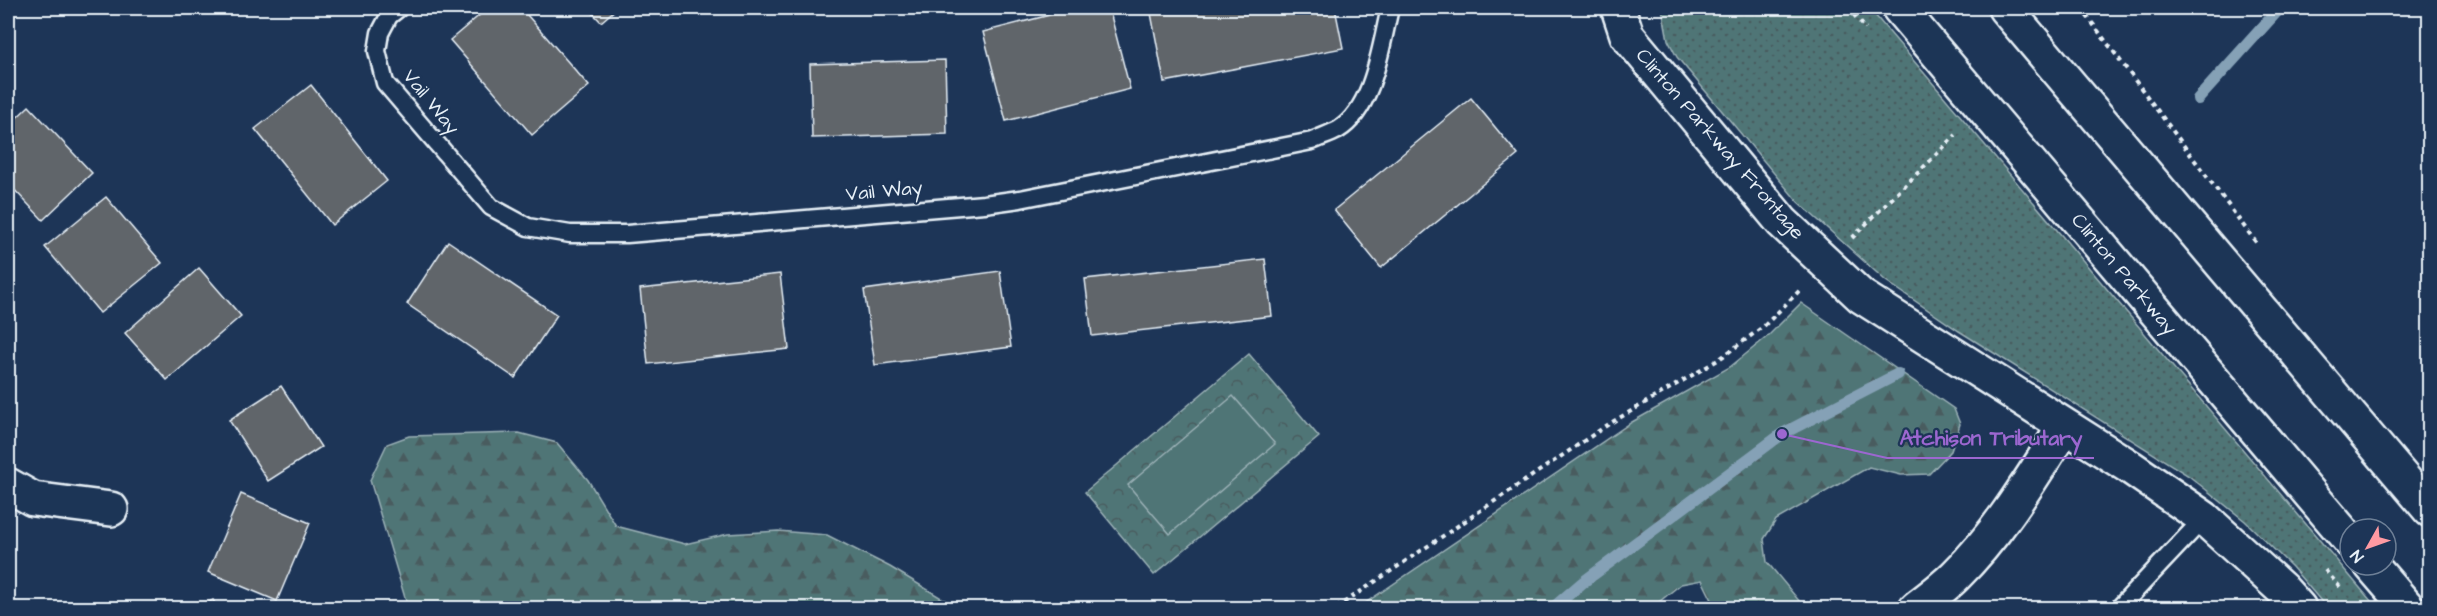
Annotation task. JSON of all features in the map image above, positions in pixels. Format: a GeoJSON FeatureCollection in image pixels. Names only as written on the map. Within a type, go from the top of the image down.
{"type":"FeatureCollection","features":[{"type":"Feature","properties":{"kind":"main road","name":"Clinton Parkway Frontage"},"geometry":{"type":"LineString","coordinates":[[1618,8],[1628,35],[1782,222],[1861,296],[2064,428],[2130,467],[2204,518],[2282,589],[2299,609]]}},
{"type":"Feature","properties":{"kind":"main road","name":"Clinton Parkway"},"geometry":{"type":"LineString","coordinates":[[1899,8],[2338,527]]}},
{"type":"Feature","properties":{"kind":"main road"},"geometry":{"type":"LineString","coordinates":[[2005,8],[2430,510]]}},
{"type":"Feature","properties":{"kind":"main road"},"geometry":{"type":"LineString","coordinates":[[1916,609],[1955,576],[1985,543],[2014,504],[2064,428]]}},
{"type":"Feature","properties":{"kind":"main road"},"geometry":{"type":"LineString","coordinates":[[8,485],[33,499],[111,509]]}},
{"type":"Feature","properties":{"kind":"main road"},"geometry":{"type":"LineString","coordinates":[[2381,577],[2408,609]]}},
{"type":"Feature","properties":{"kind":"lane","name":"Vail Way"},"geometry":{"type":"LineString","coordinates":[[399,8],[389,16],[380,33],[378,51],[385,83],[491,207],[528,227],[570,234],[627,234],[996,202],[1312,141],[1339,129],[1355,115],[1373,80],[1390,8]]}},
{"type":"Feature","properties":{"kind":"lane"},"geometry":{"type":"LineString","coordinates":[[2119,609],[2204,518]]}},
{"type":"Feature","properties":{"kind":"path"},"geometry":{"type":"LineString","coordinates":[[2081,8],[2260,248]]}},
{"type":"Feature","properties":{"kind":"path"},"geometry":{"type":"LineString","coordinates":[[1848,242],[1956,135]]}},
{"type":"Feature","properties":{"kind":"path"},"geometry":{"type":"LineString","coordinates":[[1336,609],[1609,424],[1718,360],[1764,326],[1804,286]]}},
{"type":"Feature","properties":{"kind":"green space"},"geometry":{"type":"Polygon","coordinates":[[[1662,8],[1869,8],[2338,562],[2338,577],[2351,577],[2377,608],[2327,608],[2292,567],[2245,521],[2189,476],[1959,331],[1886,281],[1798,202],[1677,57],[1668,40],[1662,8]]]}},
{"type":"Feature","properties":{"kind":"green space"},"geometry":{"type":"Polygon","coordinates":[[[1801,303],[1954,409],[1960,424],[1951,451],[1929,474],[1901,475],[1869,467],[1776,520],[1764,539],[1767,562],[1805,608],[1716,608],[1702,580],[1681,584],[1659,602],[1661,608],[1358,608],[1632,422],[1730,367],[1768,336],[1801,303]]]}},
{"type":"Feature","properties":{"kind":"green space"},"geometry":{"type":"Polygon","coordinates":[[[1249,354],[1319,437],[1154,575],[1085,492],[1249,354]]]}},
{"type":"Feature","properties":{"kind":"green space"},"geometry":{"type":"Polygon","coordinates":[[[1233,396],[1275,444],[1170,534],[1128,485],[1233,396]]]}},
{"type":"Feature","properties":{"kind":"green space"},"geometry":{"type":"Polygon","coordinates":[[[519,433],[557,443],[588,480],[616,526],[685,544],[728,534],[778,531],[827,535],[890,567],[958,608],[408,608],[370,480],[387,444],[409,436],[519,433]]]}},
{"type":"Feature","properties":{"kind":"building"},"geometry":{"type":"Polygon","coordinates":[[[488,8],[521,8],[589,86],[532,135],[450,40],[488,8]]]}},
{"type":"Feature","properties":{"kind":"building"},"geometry":{"type":"Polygon","coordinates":[[[588,8],[617,8],[601,22],[588,8]]]}},
{"type":"Feature","properties":{"kind":"building"},"geometry":{"type":"Polygon","coordinates":[[[1077,8],[1109,8],[1130,89],[1006,121],[983,32],[1077,8]]]}},
{"type":"Feature","properties":{"kind":"building"},"geometry":{"type":"Polygon","coordinates":[[[1150,8],[1335,8],[1343,48],[1164,82],[1150,8]]]}},
{"type":"Feature","properties":{"kind":"building"},"geometry":{"type":"Polygon","coordinates":[[[945,60],[947,134],[812,138],[810,64],[945,60]]]}},
{"type":"Feature","properties":{"kind":"building"},"geometry":{"type":"Polygon","coordinates":[[[311,85],[387,181],[332,225],[255,129],[311,85]]]}},
{"type":"Feature","properties":{"kind":"building"},"geometry":{"type":"Polygon","coordinates":[[[1471,98],[1518,155],[1381,268],[1334,210],[1471,98]]]}},
{"type":"Feature","properties":{"kind":"building"},"geometry":{"type":"Polygon","coordinates":[[[29,106],[92,173],[43,220],[8,183],[8,126],[29,106]]]}},
{"type":"Feature","properties":{"kind":"building"},"geometry":{"type":"Polygon","coordinates":[[[106,197],[162,263],[100,313],[45,247],[106,197]]]}},
{"type":"Feature","properties":{"kind":"building"},"geometry":{"type":"Polygon","coordinates":[[[448,241],[557,315],[515,378],[407,304],[448,241]]]}},
{"type":"Feature","properties":{"kind":"building"},"geometry":{"type":"Polygon","coordinates":[[[1265,259],[1272,316],[1092,336],[1085,279],[1265,259]]]}},
{"type":"Feature","properties":{"kind":"building"},"geometry":{"type":"Polygon","coordinates":[[[199,268],[241,316],[167,380],[125,333],[199,268]]]}},
{"type":"Feature","properties":{"kind":"building"},"geometry":{"type":"Polygon","coordinates":[[[1000,271],[1011,347],[875,365],[864,290],[1000,271]]]}},
{"type":"Feature","properties":{"kind":"building"},"geometry":{"type":"Polygon","coordinates":[[[780,274],[789,349],[648,364],[640,289],[780,274]]]}},
{"type":"Feature","properties":{"kind":"building"},"geometry":{"type":"Polygon","coordinates":[[[281,386],[321,447],[268,481],[229,420],[281,386]]]}},
{"type":"Feature","properties":{"kind":"building"},"geometry":{"type":"Polygon","coordinates":[[[241,494],[310,523],[277,601],[208,572],[241,494]]]}},
{"type":"Feature","properties":{"kind":"building"},"geometry":{"type":"Polygon","coordinates":[[[213,600],[218,608],[198,608],[213,600]]]}},
{"type":"Feature","properties":{"kind":"waterway"},"geometry":{"type":"LineString","coordinates":[[2198,99],[2280,8]]}},
{"type":"Feature","properties":{"kind":"waterway"},"geometry":{"type":"LineString","coordinates":[[1553,608],[1582,583],[1782,434],[1898,374]]}},
{"type":"Feature","properties":{"kind":"place","name":"Atchison Tributary"},"geometry":{"type":"Point","coordinates":[1782,434]}}]}
